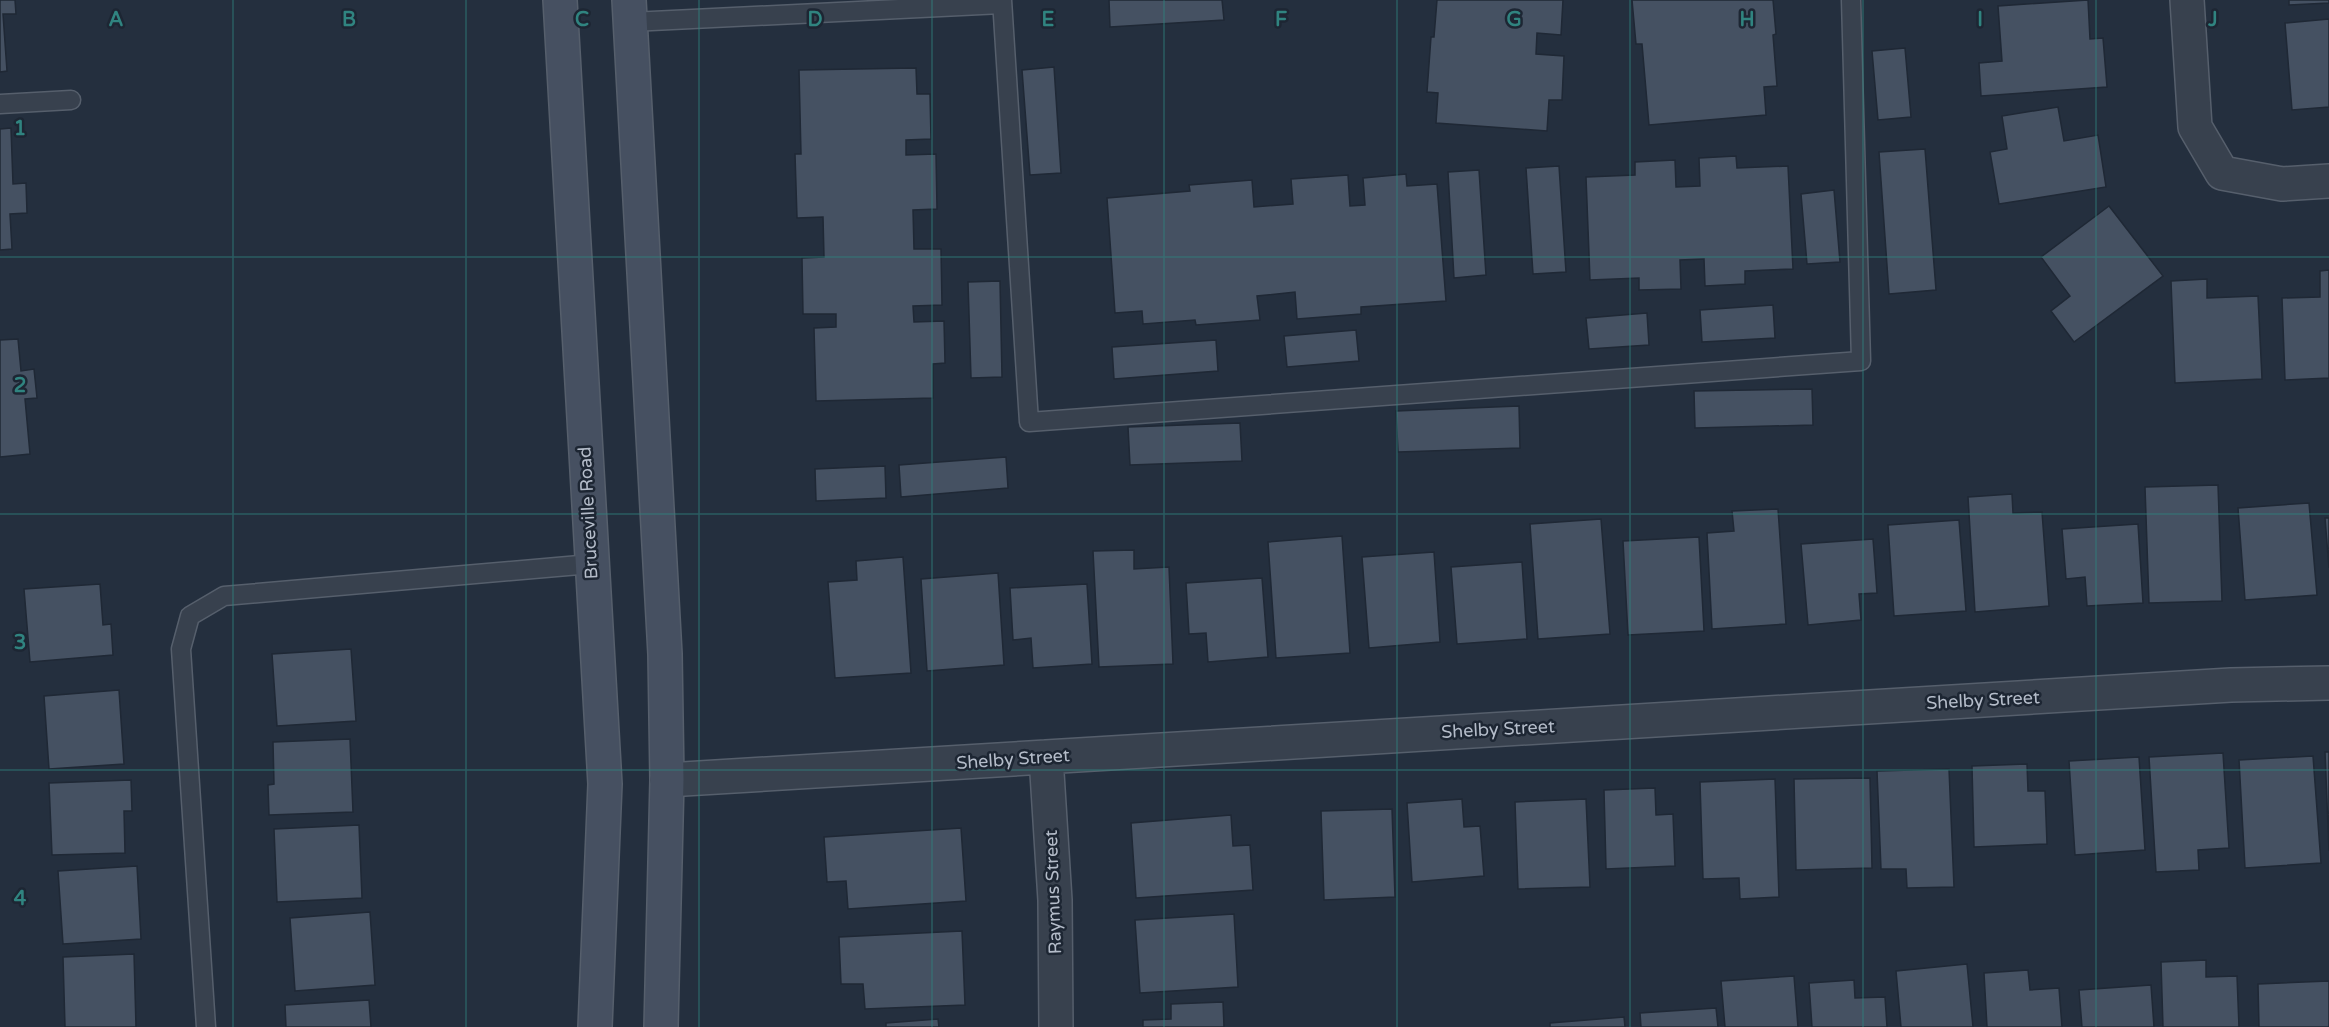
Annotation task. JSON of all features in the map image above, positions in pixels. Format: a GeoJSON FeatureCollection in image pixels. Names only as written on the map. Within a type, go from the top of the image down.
{"type":"FeatureCollection","features":[{"type":"Feature","properties":{"kind":"main road","name":"Bruceville Road"},"geometry":{"type":"LineString","coordinates":[[560,0],[605,784],[596,1027]]}},
{"type":"Feature","properties":{"kind":"main road"},"geometry":{"type":"LineString","coordinates":[[630,11],[665,654],[667,780],[661,1027]]}},
{"type":"Feature","properties":{"kind":"street"},"geometry":{"type":"LineString","coordinates":[[2187,0],[2195,127],[2222,173],[2282,184],[2329,181]]}},
{"type":"Feature","properties":{"kind":"street","name":"Shelby Street"},"geometry":{"type":"LineString","coordinates":[[667,780],[2231,685],[2329,683]]}},
{"type":"Feature","properties":{"kind":"street","name":"Raymus Street"},"geometry":{"type":"LineString","coordinates":[[1046,757],[1055,900],[1056,1027]]}},
{"type":"Feature","properties":{"kind":"lane"},"geometry":{"type":"LineString","coordinates":[[630,11],[1002,2],[1029,422],[1861,361],[1851,0]]}},
{"type":"Feature","properties":{"kind":"lane"},"geometry":{"type":"LineString","coordinates":[[0,104],[71,100]]}},
{"type":"Feature","properties":{"kind":"lane"},"geometry":{"type":"LineString","coordinates":[[206,1027],[181,649],[189,616],[224,596],[591,564]]}},
{"type":"Feature","properties":{"kind":"building"},"geometry":{"type":"Polygon","coordinates":[[[0,0],[15,0],[16,14],[3,14],[7,71],[0,72],[0,0]]]}},
{"type":"Feature","properties":{"kind":"building"},"geometry":{"type":"Polygon","coordinates":[[[1109,0],[1222,0],[1224,20],[1110,27],[1109,0]]]}},
{"type":"Feature","properties":{"kind":"building"},"geometry":{"type":"Polygon","coordinates":[[[1437,0],[1563,0],[1561,35],[1537,33],[1536,54],[1564,56],[1562,100],[1549,100],[1547,131],[1436,123],[1438,93],[1427,92],[1431,37],[1434,37],[1437,0]]]}},
{"type":"Feature","properties":{"kind":"building"},"geometry":{"type":"Polygon","coordinates":[[[1632,0],[1773,0],[1777,86],[1764,87],[1766,115],[1649,125],[1642,44],[1636,44],[1632,0]]]}},
{"type":"Feature","properties":{"kind":"building"},"geometry":{"type":"Polygon","coordinates":[[[2088,0],[2090,39],[2103,38],[2107,87],[1981,96],[1979,63],[2002,61],[1998,6],[2088,0]]]}},
{"type":"Feature","properties":{"kind":"building"},"geometry":{"type":"Polygon","coordinates":[[[2289,0],[2329,0],[2329,3],[2289,5],[2289,0]]]}},
{"type":"Feature","properties":{"kind":"building"},"geometry":{"type":"Polygon","coordinates":[[[2329,19],[2329,107],[2292,110],[2285,23],[2329,19]]]}},
{"type":"Feature","properties":{"kind":"building"},"geometry":{"type":"Polygon","coordinates":[[[1905,48],[1911,117],[1878,120],[1872,51],[1905,48]]]}},
{"type":"Feature","properties":{"kind":"building"},"geometry":{"type":"Polygon","coordinates":[[[1054,67],[1061,173],[1030,175],[1022,70],[1054,67]]]}},
{"type":"Feature","properties":{"kind":"building"},"geometry":{"type":"Polygon","coordinates":[[[916,68],[917,94],[930,94],[931,139],[906,140],[906,155],[936,154],[937,209],[913,210],[914,249],[941,249],[942,305],[913,306],[914,322],[944,321],[945,363],[933,364],[933,398],[816,401],[814,328],[836,327],[836,314],[803,314],[802,258],[824,257],[823,217],[797,218],[795,154],[801,154],[799,70],[916,68]]]}},
{"type":"Feature","properties":{"kind":"building"},"geometry":{"type":"Polygon","coordinates":[[[2058,107],[2064,141],[2098,135],[2106,187],[1999,204],[1990,152],[2007,149],[2002,116],[2058,107]]]}},
{"type":"Feature","properties":{"kind":"building"},"geometry":{"type":"Polygon","coordinates":[[[11,128],[13,184],[26,183],[27,213],[10,214],[12,249],[0,250],[0,129],[11,128]]]}},
{"type":"Feature","properties":{"kind":"building"},"geometry":{"type":"Polygon","coordinates":[[[1925,149],[1936,290],[1889,294],[1879,152],[1925,149]]]}},
{"type":"Feature","properties":{"kind":"building"},"geometry":{"type":"Polygon","coordinates":[[[1736,156],[1737,168],[1788,166],[1793,269],[1745,271],[1745,284],[1705,286],[1704,259],[1680,260],[1681,289],[1639,290],[1639,278],[1590,280],[1586,177],[1635,175],[1635,162],[1675,160],[1676,187],[1700,186],[1699,158],[1736,156]]]}},
{"type":"Feature","properties":{"kind":"building"},"geometry":{"type":"Polygon","coordinates":[[[1559,166],[1566,272],[1533,274],[1526,168],[1559,166]]]}},
{"type":"Feature","properties":{"kind":"building"},"geometry":{"type":"Polygon","coordinates":[[[1479,170],[1486,275],[1454,278],[1448,172],[1479,170]]]}},
{"type":"Feature","properties":{"kind":"building"},"geometry":{"type":"Polygon","coordinates":[[[1406,174],[1407,186],[1437,184],[1446,301],[1361,307],[1361,314],[1297,319],[1295,292],[1257,296],[1260,320],[1196,325],[1195,320],[1143,324],[1142,311],[1115,313],[1107,198],[1190,191],[1189,185],[1252,180],[1254,207],[1293,204],[1291,179],[1348,175],[1350,206],[1365,205],[1363,178],[1406,174]]]}},
{"type":"Feature","properties":{"kind":"building"},"geometry":{"type":"Polygon","coordinates":[[[1834,190],[1840,262],[1807,264],[1801,194],[1834,190]]]}},
{"type":"Feature","properties":{"kind":"building"},"geometry":{"type":"Polygon","coordinates":[[[2109,206],[2163,276],[2074,342],[2051,311],[2070,296],[2041,257],[2109,206]]]}},
{"type":"Feature","properties":{"kind":"building"},"geometry":{"type":"Polygon","coordinates":[[[2329,270],[2329,378],[2285,380],[2282,298],[2320,297],[2320,271],[2329,270]]]}},
{"type":"Feature","properties":{"kind":"building"},"geometry":{"type":"Polygon","coordinates":[[[2207,279],[2207,298],[2258,296],[2262,379],[2175,383],[2171,281],[2207,279]]]}},
{"type":"Feature","properties":{"kind":"building"},"geometry":{"type":"Polygon","coordinates":[[[1000,281],[1002,377],[971,378],[968,282],[1000,281]]]}},
{"type":"Feature","properties":{"kind":"building"},"geometry":{"type":"Polygon","coordinates":[[[1773,305],[1775,338],[1702,342],[1700,310],[1773,305]]]}},
{"type":"Feature","properties":{"kind":"building"},"geometry":{"type":"Polygon","coordinates":[[[1647,313],[1649,345],[1589,349],[1586,318],[1647,313]]]}},
{"type":"Feature","properties":{"kind":"building"},"geometry":{"type":"Polygon","coordinates":[[[1356,330],[1359,361],[1287,367],[1284,336],[1356,330]]]}},
{"type":"Feature","properties":{"kind":"building"},"geometry":{"type":"Polygon","coordinates":[[[18,339],[21,371],[34,369],[37,398],[25,399],[30,454],[0,457],[0,340],[18,339]]]}},
{"type":"Feature","properties":{"kind":"building"},"geometry":{"type":"Polygon","coordinates":[[[1216,340],[1218,371],[1114,379],[1112,347],[1216,340]]]}},
{"type":"Feature","properties":{"kind":"building"},"geometry":{"type":"Polygon","coordinates":[[[1812,389],[1813,425],[1695,428],[1694,391],[1812,389]]]}},
{"type":"Feature","properties":{"kind":"building"},"geometry":{"type":"Polygon","coordinates":[[[1519,406],[1520,448],[1398,452],[1396,411],[1519,406]]]}},
{"type":"Feature","properties":{"kind":"building"},"geometry":{"type":"Polygon","coordinates":[[[1240,423],[1242,461],[1130,465],[1128,427],[1240,423]]]}},
{"type":"Feature","properties":{"kind":"building"},"geometry":{"type":"Polygon","coordinates":[[[1006,457],[1008,488],[901,497],[899,465],[1006,457]]]}},
{"type":"Feature","properties":{"kind":"building"},"geometry":{"type":"Polygon","coordinates":[[[885,466],[886,498],[816,501],[815,469],[885,466]]]}},
{"type":"Feature","properties":{"kind":"building"},"geometry":{"type":"Polygon","coordinates":[[[2218,485],[2222,601],[2149,603],[2145,487],[2218,485]]]}},
{"type":"Feature","properties":{"kind":"building"},"geometry":{"type":"Polygon","coordinates":[[[2012,494],[2013,513],[2042,512],[2049,606],[1975,612],[1968,497],[2012,494]]]}},
{"type":"Feature","properties":{"kind":"building"},"geometry":{"type":"Polygon","coordinates":[[[2309,503],[2317,595],[2245,600],[2238,508],[2309,503]]]}},
{"type":"Feature","properties":{"kind":"building"},"geometry":{"type":"Polygon","coordinates":[[[1778,509],[1786,624],[1712,629],[1707,533],[1734,531],[1732,511],[1778,509]]]}},
{"type":"Feature","properties":{"kind":"building"},"geometry":{"type":"Polygon","coordinates":[[[2325,518],[2329,518],[2329,568],[2325,518]]]}},
{"type":"Feature","properties":{"kind":"building"},"geometry":{"type":"Polygon","coordinates":[[[1601,519],[1610,634],[1538,639],[1530,524],[1601,519]]]}},
{"type":"Feature","properties":{"kind":"building"},"geometry":{"type":"Polygon","coordinates":[[[1959,520],[1966,611],[1894,616],[1888,525],[1959,520]]]}},
{"type":"Feature","properties":{"kind":"building"},"geometry":{"type":"Polygon","coordinates":[[[2138,524],[2143,603],[2087,606],[2085,577],[2066,579],[2062,529],[2138,524]]]}},
{"type":"Feature","properties":{"kind":"building"},"geometry":{"type":"Polygon","coordinates":[[[1342,536],[1350,653],[1276,658],[1268,542],[1342,536]]]}},
{"type":"Feature","properties":{"kind":"building"},"geometry":{"type":"Polygon","coordinates":[[[1699,537],[1704,631],[1628,635],[1623,541],[1699,537]]]}},
{"type":"Feature","properties":{"kind":"building"},"geometry":{"type":"Polygon","coordinates":[[[1873,539],[1877,593],[1859,594],[1861,620],[1808,625],[1801,544],[1873,539]]]}},
{"type":"Feature","properties":{"kind":"building"},"geometry":{"type":"Polygon","coordinates":[[[1134,550],[1134,569],[1169,567],[1173,664],[1099,667],[1093,551],[1134,550]]]}},
{"type":"Feature","properties":{"kind":"building"},"geometry":{"type":"Polygon","coordinates":[[[1434,552],[1440,642],[1369,648],[1362,557],[1434,552]]]}},
{"type":"Feature","properties":{"kind":"building"},"geometry":{"type":"Polygon","coordinates":[[[903,557],[911,673],[835,678],[828,582],[857,580],[856,561],[903,557]]]}},
{"type":"Feature","properties":{"kind":"building"},"geometry":{"type":"Polygon","coordinates":[[[1522,562],[1527,639],[1457,644],[1451,567],[1522,562]]]}},
{"type":"Feature","properties":{"kind":"building"},"geometry":{"type":"Polygon","coordinates":[[[998,573],[1004,665],[927,671],[921,579],[998,573]]]}},
{"type":"Feature","properties":{"kind":"building"},"geometry":{"type":"Polygon","coordinates":[[[1262,578],[1268,657],[1208,662],[1206,633],[1189,634],[1186,583],[1262,578]]]}},
{"type":"Feature","properties":{"kind":"building"},"geometry":{"type":"Polygon","coordinates":[[[100,584],[103,625],[111,624],[113,655],[30,662],[24,589],[100,584]]]}},
{"type":"Feature","properties":{"kind":"building"},"geometry":{"type":"Polygon","coordinates":[[[1087,584],[1092,664],[1033,668],[1031,638],[1013,640],[1010,588],[1087,584]]]}},
{"type":"Feature","properties":{"kind":"building"},"geometry":{"type":"Polygon","coordinates":[[[351,649],[356,721],[277,726],[272,654],[351,649]]]}},
{"type":"Feature","properties":{"kind":"building"},"geometry":{"type":"Polygon","coordinates":[[[119,690],[124,764],[49,769],[44,696],[119,690]]]}},
{"type":"Feature","properties":{"kind":"building"},"geometry":{"type":"Polygon","coordinates":[[[350,739],[353,812],[269,815],[268,785],[274,784],[273,742],[350,739]]]}},
{"type":"Feature","properties":{"kind":"building"},"geometry":{"type":"Polygon","coordinates":[[[2325,752],[2329,752],[2329,851],[2325,752]]]}},
{"type":"Feature","properties":{"kind":"building"},"geometry":{"type":"Polygon","coordinates":[[[2223,753],[2229,848],[2198,850],[2199,870],[2156,872],[2149,757],[2223,753]]]}},
{"type":"Feature","properties":{"kind":"building"},"geometry":{"type":"Polygon","coordinates":[[[2313,756],[2321,863],[2245,868],[2239,760],[2313,756]]]}},
{"type":"Feature","properties":{"kind":"building"},"geometry":{"type":"Polygon","coordinates":[[[2139,757],[2145,850],[2075,855],[2069,761],[2139,757]]]}},
{"type":"Feature","properties":{"kind":"building"},"geometry":{"type":"Polygon","coordinates":[[[2027,764],[2028,791],[2045,791],[2047,844],[1974,847],[1972,766],[2027,764]]]}},
{"type":"Feature","properties":{"kind":"building"},"geometry":{"type":"Polygon","coordinates":[[[1949,769],[1954,887],[1907,888],[1906,869],[1881,869],[1877,771],[1949,769]]]}},
{"type":"Feature","properties":{"kind":"building"},"geometry":{"type":"Polygon","coordinates":[[[1870,778],[1872,868],[1796,870],[1794,779],[1870,778]]]}},
{"type":"Feature","properties":{"kind":"building"},"geometry":{"type":"Polygon","coordinates":[[[1775,779],[1779,897],[1740,899],[1739,878],[1703,879],[1700,782],[1775,779]]]}},
{"type":"Feature","properties":{"kind":"building"},"geometry":{"type":"Polygon","coordinates":[[[131,780],[132,811],[124,811],[125,853],[52,855],[49,783],[131,780]]]}},
{"type":"Feature","properties":{"kind":"building"},"geometry":{"type":"Polygon","coordinates":[[[1655,788],[1656,815],[1673,814],[1675,866],[1606,869],[1604,790],[1655,788]]]}},
{"type":"Feature","properties":{"kind":"building"},"geometry":{"type":"Polygon","coordinates":[[[1462,799],[1464,827],[1480,826],[1484,876],[1412,882],[1407,803],[1462,799]]]}},
{"type":"Feature","properties":{"kind":"building"},"geometry":{"type":"Polygon","coordinates":[[[1586,799],[1590,887],[1518,889],[1515,802],[1586,799]]]}},
{"type":"Feature","properties":{"kind":"building"},"geometry":{"type":"Polygon","coordinates":[[[1392,809],[1395,897],[1324,900],[1321,811],[1392,809]]]}},
{"type":"Feature","properties":{"kind":"building"},"geometry":{"type":"Polygon","coordinates":[[[1231,815],[1233,846],[1250,845],[1253,890],[1136,898],[1131,823],[1231,815]]]}},
{"type":"Feature","properties":{"kind":"building"},"geometry":{"type":"Polygon","coordinates":[[[359,825],[362,898],[277,902],[274,829],[359,825]]]}},
{"type":"Feature","properties":{"kind":"building"},"geometry":{"type":"Polygon","coordinates":[[[961,828],[966,901],[848,909],[846,881],[827,882],[824,837],[961,828]]]}},
{"type":"Feature","properties":{"kind":"building"},"geometry":{"type":"Polygon","coordinates":[[[137,866],[141,939],[63,944],[58,871],[137,866]]]}},
{"type":"Feature","properties":{"kind":"building"},"geometry":{"type":"Polygon","coordinates":[[[370,912],[375,985],[295,991],[290,918],[370,912]]]}},
{"type":"Feature","properties":{"kind":"building"},"geometry":{"type":"Polygon","coordinates":[[[1234,914],[1238,987],[1140,993],[1135,920],[1234,914]]]}},
{"type":"Feature","properties":{"kind":"building"},"geometry":{"type":"Polygon","coordinates":[[[962,931],[965,1005],[865,1009],[863,984],[841,984],[839,937],[962,931]]]}},
{"type":"Feature","properties":{"kind":"building"},"geometry":{"type":"Polygon","coordinates":[[[134,954],[136,1027],[65,1027],[63,957],[134,954]]]}},
{"type":"Feature","properties":{"kind":"building"},"geometry":{"type":"Polygon","coordinates":[[[2206,960],[2206,977],[2237,976],[2239,1027],[2163,1027],[2161,962],[2206,960]]]}},
{"type":"Feature","properties":{"kind":"building"},"geometry":{"type":"Polygon","coordinates":[[[1967,964],[1973,1027],[1901,1027],[1896,971],[1967,964]]]}},
{"type":"Feature","properties":{"kind":"building"},"geometry":{"type":"Polygon","coordinates":[[[2028,970],[2030,990],[2059,988],[2062,1027],[1987,1027],[1984,973],[2028,970]]]}},
{"type":"Feature","properties":{"kind":"building"},"geometry":{"type":"Polygon","coordinates":[[[1794,976],[1798,1027],[1725,1027],[1721,981],[1794,976]]]}},
{"type":"Feature","properties":{"kind":"building"},"geometry":{"type":"Polygon","coordinates":[[[1854,980],[1855,998],[1885,997],[1887,1027],[1812,1027],[1809,983],[1854,980]]]}},
{"type":"Feature","properties":{"kind":"building"},"geometry":{"type":"Polygon","coordinates":[[[2329,981],[2329,1027],[2259,1027],[2258,984],[2329,981]]]}},
{"type":"Feature","properties":{"kind":"building"},"geometry":{"type":"Polygon","coordinates":[[[2151,985],[2154,1027],[2082,1027],[2079,990],[2151,985]]]}},
{"type":"Feature","properties":{"kind":"building"},"geometry":{"type":"Polygon","coordinates":[[[369,1000],[371,1027],[286,1027],[285,1005],[369,1000]]]}},
{"type":"Feature","properties":{"kind":"building"},"geometry":{"type":"Polygon","coordinates":[[[1223,1002],[1224,1027],[1143,1027],[1143,1020],[1171,1019],[1171,1004],[1223,1002]]]}},
{"type":"Feature","properties":{"kind":"building"},"geometry":{"type":"Polygon","coordinates":[[[1716,1008],[1718,1027],[1641,1027],[1640,1013],[1716,1008]]]}},
{"type":"Feature","properties":{"kind":"building"},"geometry":{"type":"Polygon","coordinates":[[[1624,1017],[1625,1027],[1550,1027],[1550,1023],[1624,1017]]]}},
{"type":"Feature","properties":{"kind":"building"},"geometry":{"type":"Polygon","coordinates":[[[938,1019],[939,1027],[886,1027],[886,1023],[938,1019]]]}}]}
